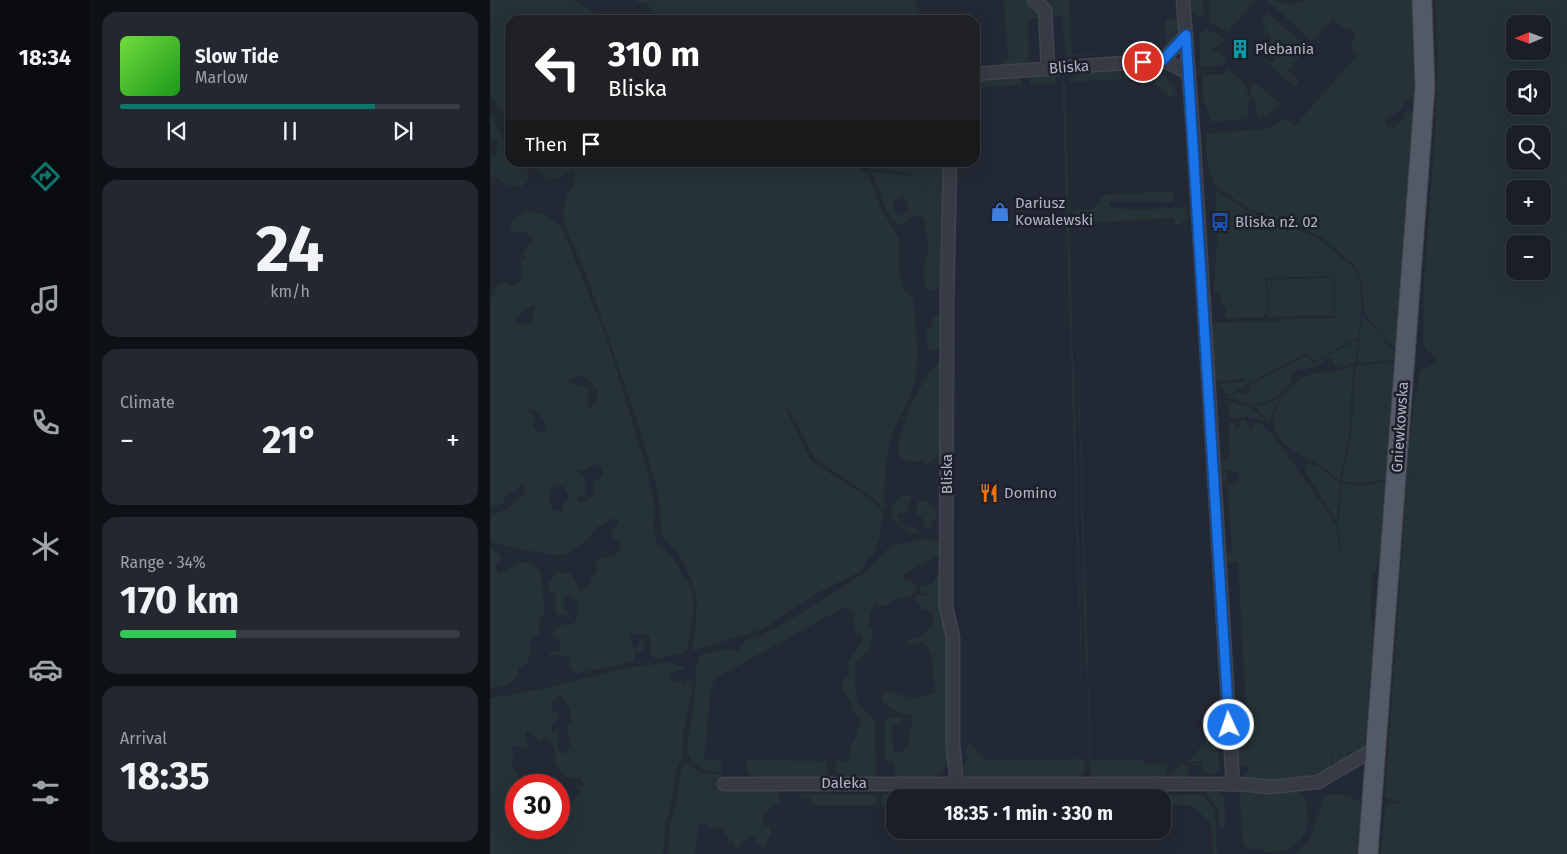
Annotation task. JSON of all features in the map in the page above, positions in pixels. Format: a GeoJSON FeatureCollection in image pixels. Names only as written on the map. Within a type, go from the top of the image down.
{"type":"FeatureCollection","features":[{"type":"Feature","properties":{"kind":"main road","name":"Gniewkowska"},"geometry":{"type":"LineString","coordinates":[[1368,854],[1425,87],[1422,0]]}},
{"type":"Feature","properties":{"kind":"street"},"geometry":{"type":"LineString","coordinates":[[1034,0],[1045,10],[1048,68]]}},
{"type":"Feature","properties":{"kind":"street"},"geometry":{"type":"LineString","coordinates":[[1183,0],[1233,785]]}},
{"type":"Feature","properties":{"kind":"street"},"geometry":{"type":"LineString","coordinates":[[1186,35],[1163,60],[1189,74]]}},
{"type":"Feature","properties":{"kind":"street","name":"Bliska"},"geometry":{"type":"LineString","coordinates":[[980,74],[1163,60]]}},
{"type":"Feature","properties":{"kind":"street","name":"Bliska"},"geometry":{"type":"LineString","coordinates":[[950,167],[947,301],[946,607],[953,637],[954,745],[957,784]]}},
{"type":"Feature","properties":{"kind":"street","name":"Daleka"},"geometry":{"type":"LineString","coordinates":[[724,784],[1233,785],[1270,787],[1318,782],[1376,748]]}},
{"type":"Feature","properties":{"kind":"shaded area"},"geometry":{"type":"Polygon","coordinates":[[[490,0],[574,0],[598,15],[505,15],[505,116],[490,95],[490,0]]]}},
{"type":"Feature","properties":{"kind":"shaded area"},"geometry":{"type":"Polygon","coordinates":[[[635,0],[914,0],[921,15],[656,15],[646,3],[640,3],[635,0]]]}},
{"type":"Feature","properties":{"kind":"shaded area"},"geometry":{"type":"Polygon","coordinates":[[[1004,0],[1025,0],[1039,13],[1039,18],[1028,19],[1029,64],[1005,65],[1004,59],[1008,59],[1004,0]]]}},
{"type":"Feature","properties":{"kind":"shaded area"},"geometry":{"type":"Polygon","coordinates":[[[1041,0],[1069,0],[1072,55],[1148,51],[1066,57],[1062,16],[1052,17],[1052,10],[1041,0]]]}},
{"type":"Feature","properties":{"kind":"shaded area"},"geometry":{"type":"Polygon","coordinates":[[[1191,0],[1203,0],[1204,12],[1202,18],[1192,13],[1191,0]]]}},
{"type":"Feature","properties":{"kind":"shaded area"},"geometry":{"type":"Polygon","coordinates":[[[1209,0],[1255,0],[1228,32],[1210,22],[1209,0]]]}},
{"type":"Feature","properties":{"kind":"shaded area"},"geometry":{"type":"Polygon","coordinates":[[[1266,0],[1290,5],[1307,0],[1413,0],[1414,99],[1406,98],[1400,112],[1385,118],[1385,123],[1388,127],[1392,128],[1403,121],[1406,112],[1414,110],[1396,345],[1394,347],[1383,339],[1364,311],[1362,281],[1353,264],[1321,237],[1301,227],[1271,218],[1248,208],[1215,186],[1208,167],[1205,134],[1263,129],[1286,118],[1295,126],[1358,54],[1350,47],[1356,34],[1348,28],[1346,30],[1333,19],[1312,41],[1266,0]]]}},
{"type":"Feature","properties":{"kind":"shaded area"},"geometry":{"type":"Polygon","coordinates":[[[1435,0],[1567,0],[1567,854],[1381,854],[1385,807],[1391,803],[1403,804],[1385,797],[1407,478],[1427,475],[1406,477],[1415,396],[1421,370],[1435,364],[1436,356],[1427,351],[1423,341],[1424,283],[1435,133],[1438,54],[1435,0]]]}},
{"type":"Feature","properties":{"kind":"shaded area"},"geometry":{"type":"Polygon","coordinates":[[[1268,13],[1307,48],[1288,70],[1299,81],[1295,87],[1264,60],[1266,59],[1272,64],[1276,59],[1270,54],[1270,41],[1272,37],[1266,31],[1263,35],[1261,33],[1266,27],[1261,21],[1268,13]]]}},
{"type":"Feature","properties":{"kind":"shaded area"},"geometry":{"type":"Polygon","coordinates":[[[1165,19],[1177,20],[1176,36],[1167,49],[1165,19]]]}},
{"type":"Feature","properties":{"kind":"shaded area"},"geometry":{"type":"Polygon","coordinates":[[[1205,29],[1219,35],[1224,40],[1218,47],[1211,49],[1213,52],[1219,51],[1222,58],[1225,56],[1226,61],[1221,66],[1201,67],[1199,37],[1205,29]]]}},
{"type":"Feature","properties":{"kind":"shaded area"},"geometry":{"type":"Polygon","coordinates":[[[1161,69],[1178,95],[1167,98],[1167,94],[1148,77],[1124,79],[1123,70],[1161,69]]]}},
{"type":"Feature","properties":{"kind":"shaded area"},"geometry":{"type":"Polygon","coordinates":[[[1228,69],[1245,84],[1250,100],[1247,100],[1248,117],[1246,119],[1212,122],[1203,100],[1202,75],[1223,75],[1228,69]]]}},
{"type":"Feature","properties":{"kind":"shaded area"},"geometry":{"type":"Polygon","coordinates":[[[1121,70],[1121,79],[1070,82],[1072,77],[1078,73],[1121,70]]]}},
{"type":"Feature","properties":{"kind":"shaded area"},"geometry":{"type":"Polygon","coordinates":[[[1019,76],[1022,85],[986,87],[980,94],[980,79],[1019,76]]]}},
{"type":"Feature","properties":{"kind":"shaded area"},"geometry":{"type":"Polygon","coordinates":[[[1031,76],[1059,76],[1056,78],[1055,83],[1029,85],[1031,76]]]}},
{"type":"Feature","properties":{"kind":"shaded area"},"geometry":{"type":"Polygon","coordinates":[[[1062,78],[1065,84],[1085,771],[1081,777],[968,777],[964,767],[968,757],[964,750],[968,748],[968,742],[985,760],[1084,759],[1062,78]]]}},
{"type":"Feature","properties":{"kind":"shaded area"},"geometry":{"type":"Polygon","coordinates":[[[1256,83],[1280,104],[1271,113],[1259,118],[1255,99],[1253,99],[1249,85],[1252,87],[1256,83]]]}},
{"type":"Feature","properties":{"kind":"shaded area"},"geometry":{"type":"Polygon","coordinates":[[[1070,107],[1074,210],[1092,209],[1104,195],[1173,191],[1173,202],[1110,201],[1109,206],[1135,209],[1186,207],[1187,223],[1182,220],[1182,224],[1174,225],[1174,218],[1074,224],[1091,760],[1144,760],[1144,764],[1167,765],[1167,778],[1093,777],[1090,772],[1070,107]]]}},
{"type":"Feature","properties":{"kind":"shaded area"},"geometry":{"type":"Polygon","coordinates":[[[490,114],[505,142],[505,167],[527,167],[528,180],[522,187],[506,185],[494,176],[490,178],[490,158],[497,155],[497,138],[490,143],[490,114]]]}},
{"type":"Feature","properties":{"kind":"shaded area"},"geometry":{"type":"Polygon","coordinates":[[[537,167],[857,167],[869,176],[882,211],[899,238],[899,274],[905,291],[913,299],[917,345],[915,381],[893,432],[888,449],[884,510],[874,499],[814,457],[792,415],[782,401],[811,461],[873,501],[883,513],[880,537],[874,552],[859,572],[819,592],[763,629],[692,651],[697,598],[682,559],[661,532],[660,508],[656,485],[637,420],[586,274],[565,226],[563,213],[567,195],[575,183],[574,169],[558,177],[548,178],[537,167]]]}},
{"type":"Feature","properties":{"kind":"shaded area"},"geometry":{"type":"Polygon","coordinates":[[[866,167],[944,167],[942,285],[935,290],[929,290],[924,281],[928,245],[925,221],[921,216],[914,216],[900,226],[894,221],[886,208],[871,172],[910,176],[921,185],[910,174],[866,167]],[[904,196],[892,202],[898,216],[910,210],[904,196]]]}},
{"type":"Feature","properties":{"kind":"shaded area"},"geometry":{"type":"Polygon","coordinates":[[[1215,190],[1247,210],[1319,238],[1350,265],[1360,280],[1359,337],[1317,360],[1313,360],[1304,354],[1230,394],[1224,393],[1223,387],[1216,384],[1244,382],[1244,379],[1215,381],[1212,323],[1335,318],[1334,276],[1266,278],[1267,315],[1264,315],[1264,317],[1225,318],[1226,309],[1222,306],[1221,293],[1214,293],[1217,229],[1222,228],[1221,214],[1216,214],[1215,190]]]}},
{"type":"Feature","properties":{"kind":"shaded area"},"geometry":{"type":"Polygon","coordinates":[[[529,211],[543,214],[561,226],[607,339],[648,474],[650,489],[652,490],[655,508],[655,520],[653,522],[655,532],[653,535],[656,539],[656,544],[672,557],[682,577],[688,580],[693,595],[692,625],[687,650],[681,654],[655,659],[650,653],[651,644],[649,636],[638,633],[630,636],[633,648],[637,648],[640,641],[644,642],[642,652],[634,652],[635,661],[575,674],[569,665],[570,656],[550,656],[549,653],[560,650],[561,644],[552,634],[560,625],[572,624],[577,620],[577,601],[572,596],[564,597],[564,610],[568,612],[567,614],[558,615],[555,610],[556,594],[549,592],[548,583],[557,572],[571,574],[580,592],[589,587],[591,577],[597,572],[595,564],[599,558],[614,557],[620,549],[622,542],[616,541],[610,533],[619,522],[615,518],[597,527],[584,543],[567,554],[554,555],[519,549],[490,540],[490,517],[508,508],[525,492],[524,484],[520,483],[518,489],[506,495],[504,502],[490,508],[490,298],[495,294],[497,285],[505,282],[512,286],[519,282],[523,273],[520,267],[522,260],[526,257],[523,254],[533,240],[531,235],[524,232],[515,232],[510,228],[512,219],[529,211]],[[535,305],[520,315],[515,324],[532,323],[535,305]],[[577,375],[568,380],[571,385],[582,385],[587,388],[587,405],[591,409],[597,400],[596,394],[598,391],[588,379],[577,375]],[[531,408],[528,411],[535,416],[533,428],[540,433],[545,433],[546,425],[538,412],[531,408]],[[595,464],[586,470],[576,471],[583,475],[586,488],[584,496],[577,497],[580,502],[584,502],[595,494],[592,483],[603,475],[601,468],[595,464]],[[554,482],[548,498],[553,511],[562,511],[564,503],[570,497],[563,486],[558,486],[554,482]]]}},
{"type":"Feature","properties":{"kind":"shaded area"},"geometry":{"type":"Polygon","coordinates":[[[1333,277],[1334,315],[1268,317],[1267,280],[1333,277]]]}},
{"type":"Feature","properties":{"kind":"shaded area"},"geometry":{"type":"Polygon","coordinates":[[[939,315],[943,319],[942,337],[940,344],[933,351],[928,348],[926,340],[927,330],[932,327],[933,317],[939,315]]]}},
{"type":"Feature","properties":{"kind":"shaded area"},"geometry":{"type":"Polygon","coordinates":[[[1362,318],[1371,324],[1394,350],[1394,361],[1357,363],[1362,318]]]}},
{"type":"Feature","properties":{"kind":"shaded area"},"geometry":{"type":"Polygon","coordinates":[[[1359,339],[1355,363],[1337,368],[1333,365],[1333,361],[1330,358],[1316,366],[1293,372],[1290,375],[1292,383],[1273,399],[1254,406],[1227,397],[1238,392],[1244,395],[1248,394],[1250,385],[1303,357],[1306,356],[1316,362],[1359,339]]]}},
{"type":"Feature","properties":{"kind":"shaded area"},"geometry":{"type":"Polygon","coordinates":[[[1394,362],[1386,479],[1359,483],[1342,481],[1352,427],[1356,365],[1394,362]]]}},
{"type":"Feature","properties":{"kind":"shaded area"},"geometry":{"type":"Polygon","coordinates":[[[938,363],[941,363],[942,449],[939,457],[927,465],[923,460],[906,461],[898,454],[901,432],[911,406],[924,381],[938,363]]]}},
{"type":"Feature","properties":{"kind":"shaded area"},"geometry":{"type":"Polygon","coordinates":[[[1354,366],[1349,432],[1340,480],[1322,466],[1291,449],[1284,443],[1278,437],[1274,419],[1281,398],[1298,380],[1313,374],[1335,372],[1354,366]]]}},
{"type":"Feature","properties":{"kind":"shaded area"},"geometry":{"type":"Polygon","coordinates":[[[1282,395],[1269,422],[1255,407],[1273,401],[1282,395]]]}},
{"type":"Feature","properties":{"kind":"shaded area"},"geometry":{"type":"Polygon","coordinates":[[[1226,401],[1251,407],[1266,421],[1249,417],[1229,418],[1228,403],[1224,403],[1226,401]]]}},
{"type":"Feature","properties":{"kind":"shaded area"},"geometry":{"type":"Polygon","coordinates":[[[1246,420],[1247,426],[1251,429],[1255,426],[1255,422],[1262,425],[1274,436],[1337,526],[1339,548],[1342,557],[1338,527],[1342,483],[1364,486],[1384,481],[1386,483],[1380,549],[1375,573],[1373,573],[1370,609],[1374,637],[1364,746],[1360,751],[1347,753],[1345,759],[1333,766],[1333,751],[1331,767],[1287,782],[1263,783],[1252,781],[1243,775],[1247,773],[1248,768],[1244,765],[1238,766],[1236,726],[1247,725],[1238,562],[1226,562],[1226,554],[1232,553],[1227,484],[1235,484],[1239,481],[1239,475],[1236,471],[1226,470],[1227,483],[1223,482],[1221,460],[1230,459],[1229,423],[1234,422],[1235,428],[1238,428],[1240,421],[1246,420]]]}},
{"type":"Feature","properties":{"kind":"shaded area"},"geometry":{"type":"Polygon","coordinates":[[[1307,464],[1321,468],[1340,482],[1337,522],[1304,470],[1307,464]]]}},
{"type":"Feature","properties":{"kind":"shaded area"},"geometry":{"type":"Polygon","coordinates":[[[913,495],[909,500],[907,512],[897,514],[900,525],[916,529],[919,534],[899,526],[892,513],[892,506],[896,500],[903,496],[913,495]]]}},
{"type":"Feature","properties":{"kind":"shaded area"},"geometry":{"type":"Polygon","coordinates":[[[918,501],[926,501],[935,508],[936,519],[932,520],[931,528],[926,529],[921,516],[916,515],[918,501]]]}},
{"type":"Feature","properties":{"kind":"shaded area"},"geometry":{"type":"Polygon","coordinates":[[[923,539],[939,542],[941,554],[902,575],[904,580],[910,579],[915,585],[917,591],[911,596],[892,600],[889,604],[883,606],[875,603],[869,617],[869,626],[872,628],[871,648],[856,662],[855,684],[858,702],[875,723],[876,777],[838,777],[835,761],[850,761],[850,749],[861,723],[860,717],[853,711],[851,701],[843,691],[843,682],[849,673],[848,661],[862,642],[861,635],[856,634],[853,623],[855,615],[850,608],[844,607],[714,679],[710,695],[704,760],[722,760],[721,772],[705,770],[693,762],[687,752],[695,693],[696,669],[701,655],[724,649],[736,651],[740,649],[745,641],[762,635],[787,622],[866,572],[885,551],[895,545],[923,539]]]}},
{"type":"Feature","properties":{"kind":"shaded area"},"geometry":{"type":"Polygon","coordinates":[[[490,548],[500,555],[500,560],[496,565],[497,571],[500,574],[525,562],[536,567],[541,574],[545,612],[539,619],[539,635],[529,640],[531,650],[528,662],[518,669],[518,676],[508,685],[490,688],[490,548]]]}},
{"type":"Feature","properties":{"kind":"shaded area"},"geometry":{"type":"Polygon","coordinates":[[[941,568],[941,612],[947,637],[948,762],[942,772],[932,778],[895,777],[894,761],[885,761],[885,723],[889,718],[900,716],[902,719],[900,723],[892,725],[894,751],[900,752],[905,750],[910,742],[909,735],[913,718],[911,714],[903,714],[894,710],[881,699],[885,692],[891,691],[913,698],[935,692],[931,652],[922,642],[907,645],[906,641],[923,636],[933,622],[933,614],[930,611],[921,609],[919,603],[914,598],[917,595],[927,596],[927,593],[923,593],[918,589],[922,585],[932,584],[941,568]]]}},
{"type":"Feature","properties":{"kind":"shaded area"},"geometry":{"type":"Polygon","coordinates":[[[674,662],[684,669],[672,672],[670,681],[674,683],[681,681],[683,685],[687,681],[693,681],[683,733],[683,756],[676,771],[670,811],[666,822],[663,854],[490,854],[490,698],[543,689],[646,665],[674,662]],[[560,695],[551,703],[554,713],[556,712],[558,715],[558,719],[553,723],[551,732],[553,734],[559,726],[558,747],[561,754],[566,752],[571,744],[567,727],[572,722],[570,709],[560,695]]]}},
{"type":"Feature","properties":{"kind":"shaded area"},"geometry":{"type":"Polygon","coordinates":[[[1217,732],[1219,769],[1214,774],[1204,774],[1201,765],[1192,765],[1204,760],[1187,763],[1187,760],[1206,742],[1206,733],[1217,732]]]}},
{"type":"Feature","properties":{"kind":"shaded area"},"geometry":{"type":"Polygon","coordinates":[[[746,760],[826,761],[829,777],[755,777],[749,774],[746,760]]]}},
{"type":"Feature","properties":{"kind":"shaded area"},"geometry":{"type":"Polygon","coordinates":[[[687,762],[700,773],[721,774],[721,791],[779,791],[779,805],[772,805],[762,815],[764,826],[771,826],[771,834],[764,848],[762,849],[753,837],[750,836],[748,841],[742,841],[739,849],[725,835],[724,829],[721,826],[713,829],[709,828],[707,822],[698,825],[695,854],[668,854],[670,822],[677,802],[681,769],[683,764],[687,762]]]}},
{"type":"Feature","properties":{"kind":"shaded area"},"geometry":{"type":"Polygon","coordinates":[[[1179,764],[1189,765],[1189,778],[1169,778],[1170,772],[1175,772],[1179,764]]]}},
{"type":"Feature","properties":{"kind":"shaded area"},"geometry":{"type":"Polygon","coordinates":[[[1239,789],[1294,790],[1302,793],[1308,817],[1305,832],[1301,839],[1295,845],[1282,851],[1264,852],[1262,849],[1249,850],[1243,842],[1239,789]]]}},
{"type":"Feature","properties":{"kind":"shaded area"},"geometry":{"type":"Polygon","coordinates":[[[1206,791],[1217,792],[1224,798],[1226,827],[1219,827],[1218,808],[1206,794],[1206,791]]]}},
{"type":"Feature","properties":{"kind":"shaded area"},"geometry":{"type":"Polygon","coordinates":[[[801,794],[877,795],[877,805],[813,805],[812,798],[804,797],[801,805],[801,794]]]}},
{"type":"Feature","properties":{"kind":"shaded area"},"geometry":{"type":"Polygon","coordinates":[[[881,794],[886,794],[886,805],[881,805],[881,794]]]}},
{"type":"Feature","properties":{"kind":"shaded area"},"geometry":{"type":"Polygon","coordinates":[[[1339,794],[1351,797],[1361,803],[1357,854],[1295,854],[1309,842],[1324,798],[1328,795],[1339,794]]]}},
{"type":"Feature","properties":{"kind":"shaded area"},"geometry":{"type":"Polygon","coordinates":[[[1171,795],[1202,795],[1215,810],[1217,854],[1213,854],[1211,823],[1192,805],[1171,805],[1171,795]]]}},
{"type":"Feature","properties":{"kind":"place","name":"Plebania"},"geometry":{"type":"Point","coordinates":[1240,49]}},
{"type":"Feature","properties":{"kind":"place","name":"Dariusz Kowalewski"},"geometry":{"type":"Point","coordinates":[1000,212]}},
{"type":"Feature","properties":{"kind":"place","name":"Bliska nż. 02"},"geometry":{"type":"Point","coordinates":[1220,222]}},
{"type":"Feature","properties":{"kind":"place","name":"Domino"},"geometry":{"type":"Point","coordinates":[989,493]}},
{"type":"Feature","properties":{"kind":"route"},"geometry":{"type":"LineString","coordinates":[[1143,62],[1163,60],[1186,35],[1229,725]]}}]}
